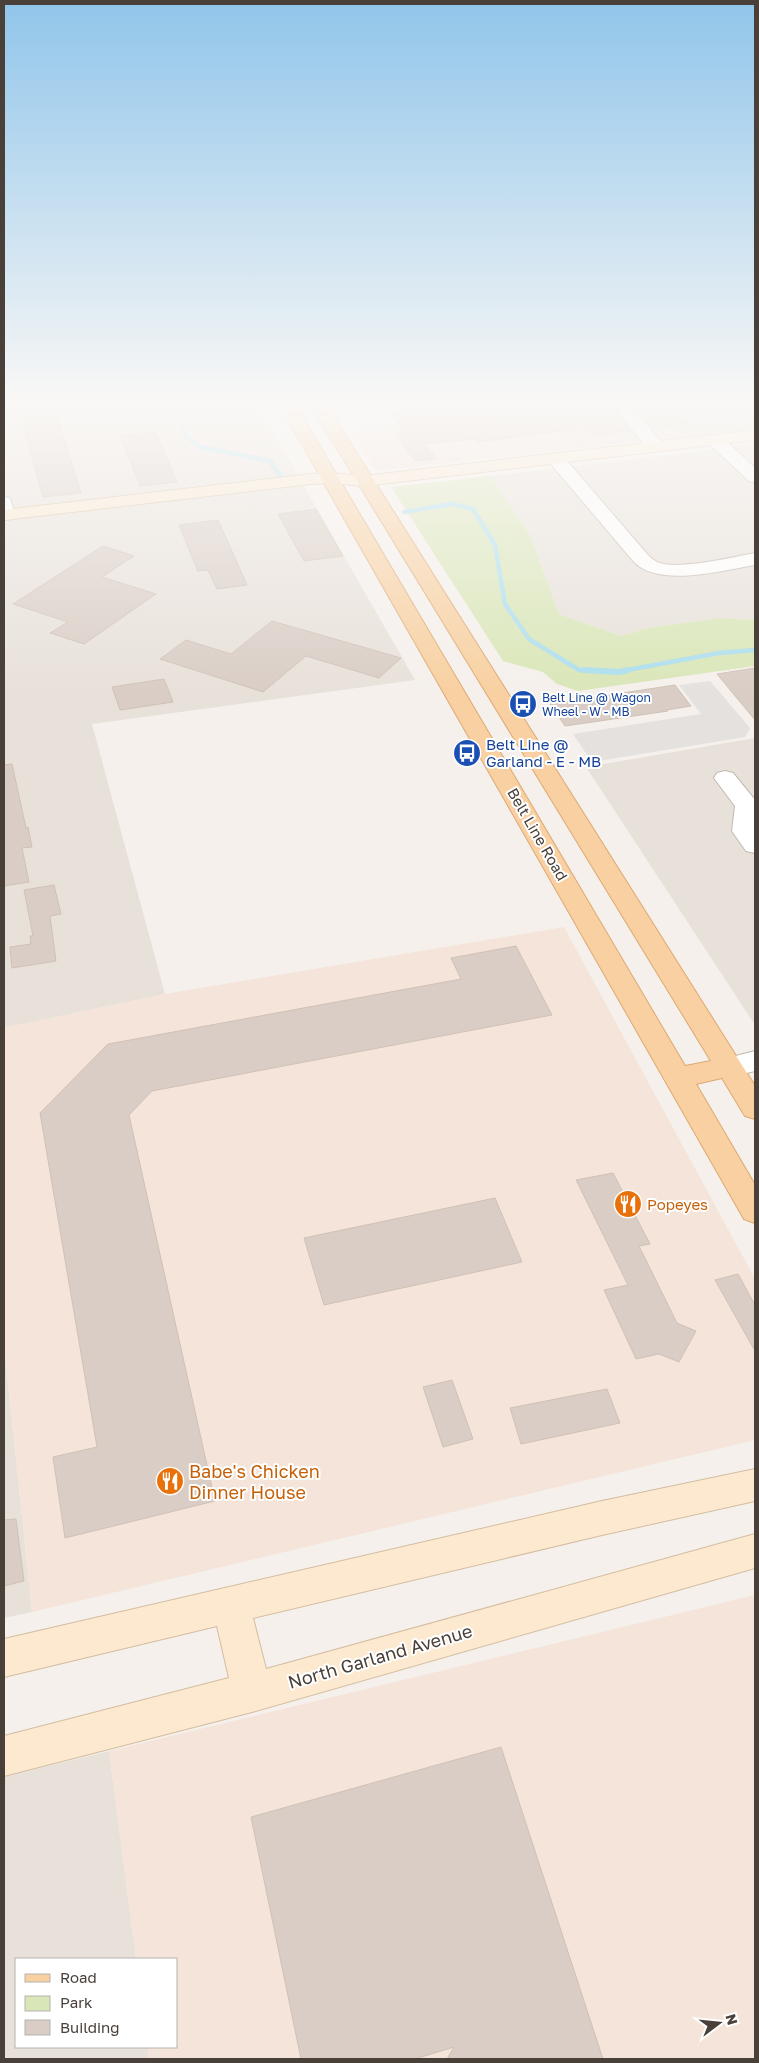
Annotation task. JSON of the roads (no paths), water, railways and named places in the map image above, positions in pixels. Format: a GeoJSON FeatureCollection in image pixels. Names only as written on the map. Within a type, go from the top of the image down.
{"type":"FeatureCollection","features":[{"type":"Feature","properties":{"kind":"main road","name":"Belt Line Road"},"geometry":{"type":"LineString","coordinates":[[344,502],[679,1077],[755,1211]]}},
{"type":"Feature","properties":{"kind":"main road"},"geometry":{"type":"LineString","coordinates":[[377,502],[601,859],[742,1064],[755,1109]]}},
{"type":"Feature","properties":{"kind":"main road"},"geometry":{"type":"LineString","coordinates":[[495,762],[536,755]]}},
{"type":"Feature","properties":{"kind":"main road"},"geometry":{"type":"LineString","coordinates":[[557,867],[601,859]]}},
{"type":"Feature","properties":{"kind":"main road"},"geometry":{"type":"LineString","coordinates":[[679,1077],[742,1064]]}},
{"type":"Feature","properties":{"kind":"street"},"geometry":{"type":"LineString","coordinates":[[6,519],[176,502]]}},
{"type":"Feature","properties":{"kind":"street"},"geometry":{"type":"LineString","coordinates":[[593,502],[645,563],[654,567],[678,569],[755,559]]}},
{"type":"Feature","properties":{"kind":"street"},"geometry":{"type":"LineString","coordinates":[[726,778],[751,805],[744,831],[755,846]]}},
{"type":"Feature","properties":{"kind":"street"},"geometry":{"type":"LineString","coordinates":[[4,1658],[602,1518],[755,1485]]}},
{"type":"Feature","properties":{"kind":"street","name":"North Garland Avenue"},"geometry":{"type":"LineString","coordinates":[[4,1756],[252,1692],[755,1552]]}},
{"type":"Feature","properties":{"kind":"street"},"geometry":{"type":"LineString","coordinates":[[231,1605],[252,1692]]}},
{"type":"Feature","properties":{"kind":"waterway"},"geometry":{"type":"LineString","coordinates":[[404,512],[453,504],[473,509],[495,545],[505,604],[529,639],[579,670],[591,670]]}},
{"type":"Feature","properties":{"kind":"waterway"},"geometry":{"type":"LineString","coordinates":[[622,671],[719,653],[755,650]]}},
{"type":"Feature","properties":{"kind":"waterway"},"geometry":{"type":"LineString","coordinates":[[584,670],[591,670]]}},
{"type":"Feature","properties":{"kind":"waterway"},"geometry":{"type":"LineString","coordinates":[[591,670],[609,671]]}},
{"type":"Feature","properties":{"kind":"waterway"},"geometry":{"type":"LineString","coordinates":[[591,670],[619,672],[628,670]]}},
{"type":"Feature","properties":{"kind":"place","name":"Belt Line @ Wagon Wheel - W - MB"},"geometry":{"type":"Point","coordinates":[523,704]}},
{"type":"Feature","properties":{"kind":"place","name":"Belt Line @ Garland - E - MB"},"geometry":{"type":"Point","coordinates":[467,753]}},
{"type":"Feature","properties":{"kind":"place","name":"Popeyes"},"geometry":{"type":"Point","coordinates":[628,1204]}},
{"type":"Feature","properties":{"kind":"place","name":"Babe's Chicken Dinner House"},"geometry":{"type":"Point","coordinates":[170,1481]}}]}
